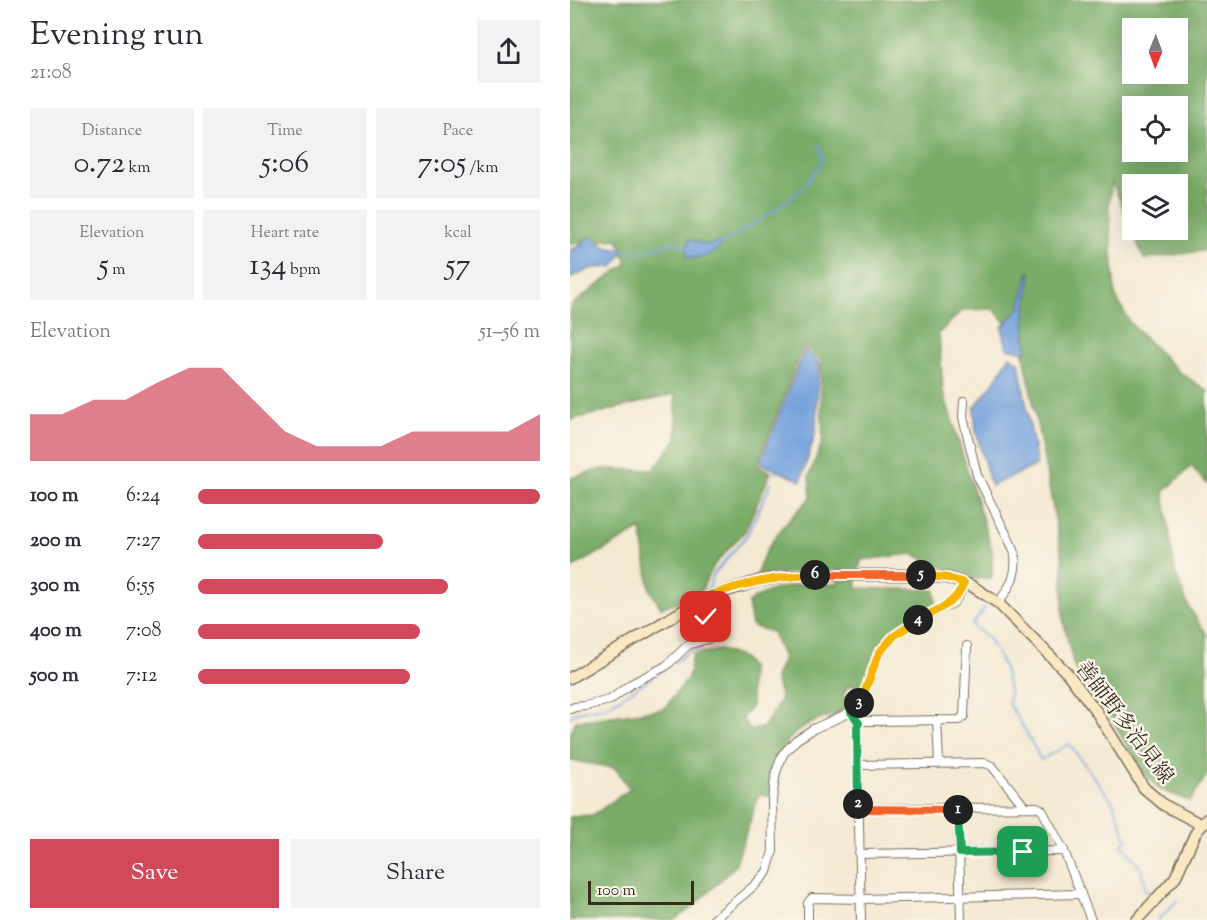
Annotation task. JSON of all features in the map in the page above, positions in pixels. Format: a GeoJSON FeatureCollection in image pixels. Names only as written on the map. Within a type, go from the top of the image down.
{"type":"FeatureCollection","features":[{"type":"Feature","properties":{"kind":"main road","name":"善師野多治見線"},"geometry":{"type":"LineString","coordinates":[[570,678],[704,598],[758,581],[789,576],[916,575],[948,578],[982,591],[998,603],[1068,675],[1096,711],[1144,788],[1164,805],[1205,823]]}},
{"type":"Feature","properties":{"kind":"main road"},"geometry":{"type":"LineString","coordinates":[[1137,920],[1175,878],[1195,834],[1205,823]]}},
{"type":"Feature","properties":{"kind":"street"},"geometry":{"type":"LineString","coordinates":[[964,401],[963,417],[977,476],[1014,550],[1016,559],[1014,578],[998,603]]}},
{"type":"Feature","properties":{"kind":"street"},"geometry":{"type":"LineString","coordinates":[[713,920],[755,885],[766,872],[773,851],[772,800],[776,772],[783,754],[796,740],[813,729],[851,712],[862,699],[879,653],[894,636],[914,622],[952,603],[959,595],[964,583]]}},
{"type":"Feature","properties":{"kind":"street"},"geometry":{"type":"LineString","coordinates":[[570,710],[610,700],[631,684],[666,666],[688,645],[706,639],[704,598]]}},
{"type":"Feature","properties":{"kind":"street"},"geometry":{"type":"LineString","coordinates":[[861,920],[857,727],[862,721],[959,720],[964,716],[967,646]]}},
{"type":"Feature","properties":{"kind":"street"},"geometry":{"type":"LineString","coordinates":[[851,712],[859,723]]}},
{"type":"Feature","properties":{"kind":"street"},"geometry":{"type":"LineString","coordinates":[[937,720],[939,763]]}},
{"type":"Feature","properties":{"kind":"street"},"geometry":{"type":"LineString","coordinates":[[858,765],[985,763],[992,766],[1025,807]]}},
{"type":"Feature","properties":{"kind":"street"},"geometry":{"type":"LineString","coordinates":[[858,809],[1037,807],[1042,810],[1064,850],[1091,920]]}},
{"type":"Feature","properties":{"kind":"street"},"geometry":{"type":"LineString","coordinates":[[958,808],[961,920]]}},
{"type":"Feature","properties":{"kind":"street"},"geometry":{"type":"LineString","coordinates":[[859,854],[1064,850]]}},
{"type":"Feature","properties":{"kind":"street"},"geometry":{"type":"LineString","coordinates":[[808,920],[808,903],[812,898],[1081,894]]}},
{"type":"Feature","properties":{"kind":"green space"},"geometry":{"type":"Polygon","coordinates":[[[570,0],[1207,0],[1207,250],[1144,259],[1136,240],[1188,240],[1188,174],[1122,174],[1122,206],[1112,182],[1109,205],[1115,295],[1130,323],[1179,372],[1207,390],[1207,484],[1191,466],[1164,492],[1175,572],[1188,606],[1207,635],[1207,774],[1190,801],[1159,789],[1139,768],[1106,708],[1074,667],[1063,619],[1063,561],[1022,344],[994,309],[963,310],[939,333],[943,391],[992,550],[992,578],[972,579],[912,554],[861,560],[856,588],[935,590],[936,608],[919,615],[886,636],[875,651],[863,687],[849,685],[843,694],[850,702],[845,709],[809,724],[789,738],[775,769],[770,796],[759,794],[735,866],[694,906],[674,920],[570,920],[570,817],[593,815],[630,789],[615,768],[570,760],[570,734],[576,721],[664,709],[688,678],[693,654],[721,650],[743,658],[751,669],[752,706],[742,718],[751,731],[764,727],[781,699],[775,678],[783,658],[772,632],[752,626],[748,603],[768,591],[779,588],[802,584],[838,584],[838,570],[757,575],[760,563],[771,542],[811,497],[809,476],[823,440],[821,360],[804,345],[757,465],[771,472],[745,531],[714,565],[700,593],[661,608],[650,590],[641,529],[570,569],[570,478],[601,469],[653,470],[677,439],[675,394],[570,420],[570,306],[627,263],[618,239],[570,244],[570,67],[572,66],[570,0]]]}},
{"type":"Feature","properties":{"kind":"water"},"geometry":{"type":"Polygon","coordinates":[[[593,237],[608,248],[619,248],[624,251],[613,267],[592,268],[570,278],[570,250],[579,246],[587,238],[593,237]]]}},
{"type":"Feature","properties":{"kind":"water"},"geometry":{"type":"Polygon","coordinates":[[[689,239],[706,245],[718,242],[721,247],[704,257],[686,256],[689,239]]]}},
{"type":"Feature","properties":{"kind":"water"},"geometry":{"type":"Polygon","coordinates":[[[1029,272],[1031,273],[1025,316],[1027,352],[1007,348],[1002,327],[1019,309],[1029,272]]]}},
{"type":"Feature","properties":{"kind":"water"},"geometry":{"type":"Polygon","coordinates":[[[805,349],[819,362],[816,431],[801,481],[760,463],[805,349]]]}},
{"type":"Feature","properties":{"kind":"water"},"geometry":{"type":"Polygon","coordinates":[[[1010,356],[1019,362],[1037,465],[991,486],[976,432],[974,408],[1010,356]]]}},
{"type":"Feature","properties":{"kind":"waterway"},"geometry":{"type":"LineString","coordinates":[[718,246],[771,213],[799,192],[820,165],[822,157],[819,145]]}},
{"type":"Feature","properties":{"kind":"waterway"},"geometry":{"type":"LineString","coordinates":[[623,251],[648,251],[671,243],[690,247]]}},
{"type":"Feature","properties":{"kind":"waterway"},"geometry":{"type":"LineString","coordinates":[[775,474],[777,468]]}},
{"type":"Feature","properties":{"kind":"waterway"},"geometry":{"type":"LineString","coordinates":[[708,592],[713,575],[747,535],[771,483]]}},
{"type":"Feature","properties":{"kind":"waterway"},"geometry":{"type":"LineString","coordinates":[[985,608],[972,625],[988,638],[995,650],[1004,668],[1009,690],[1009,705],[1041,760],[1069,744],[1113,802],[1127,839],[1122,845],[1138,865],[1145,889],[1151,894],[1160,886]]}},
{"type":"Feature","properties":{"kind":"waterway"},"geometry":{"type":"LineString","coordinates":[[710,638],[710,646]]}},
{"type":"Feature","properties":{"kind":"waterway"},"geometry":{"type":"LineString","coordinates":[[675,662],[688,652],[701,648]]}},
{"type":"Feature","properties":{"kind":"waterway"},"geometry":{"type":"LineString","coordinates":[[570,717],[576,712],[607,706],[663,671]]}},
{"type":"Feature","properties":{"kind":"waterway"},"geometry":{"type":"LineString","coordinates":[[1158,920],[1178,900]]}},
{"type":"Feature","properties":{"kind":"route"},"geometry":{"type":"LineString","coordinates":[[706,617],[704,598],[758,581],[789,576],[916,575],[948,578],[964,583],[959,595],[952,603],[914,622],[894,636],[879,653],[862,699],[851,712],[859,723],[857,727],[858,809],[958,808],[960,853],[1023,852]]}}]}
